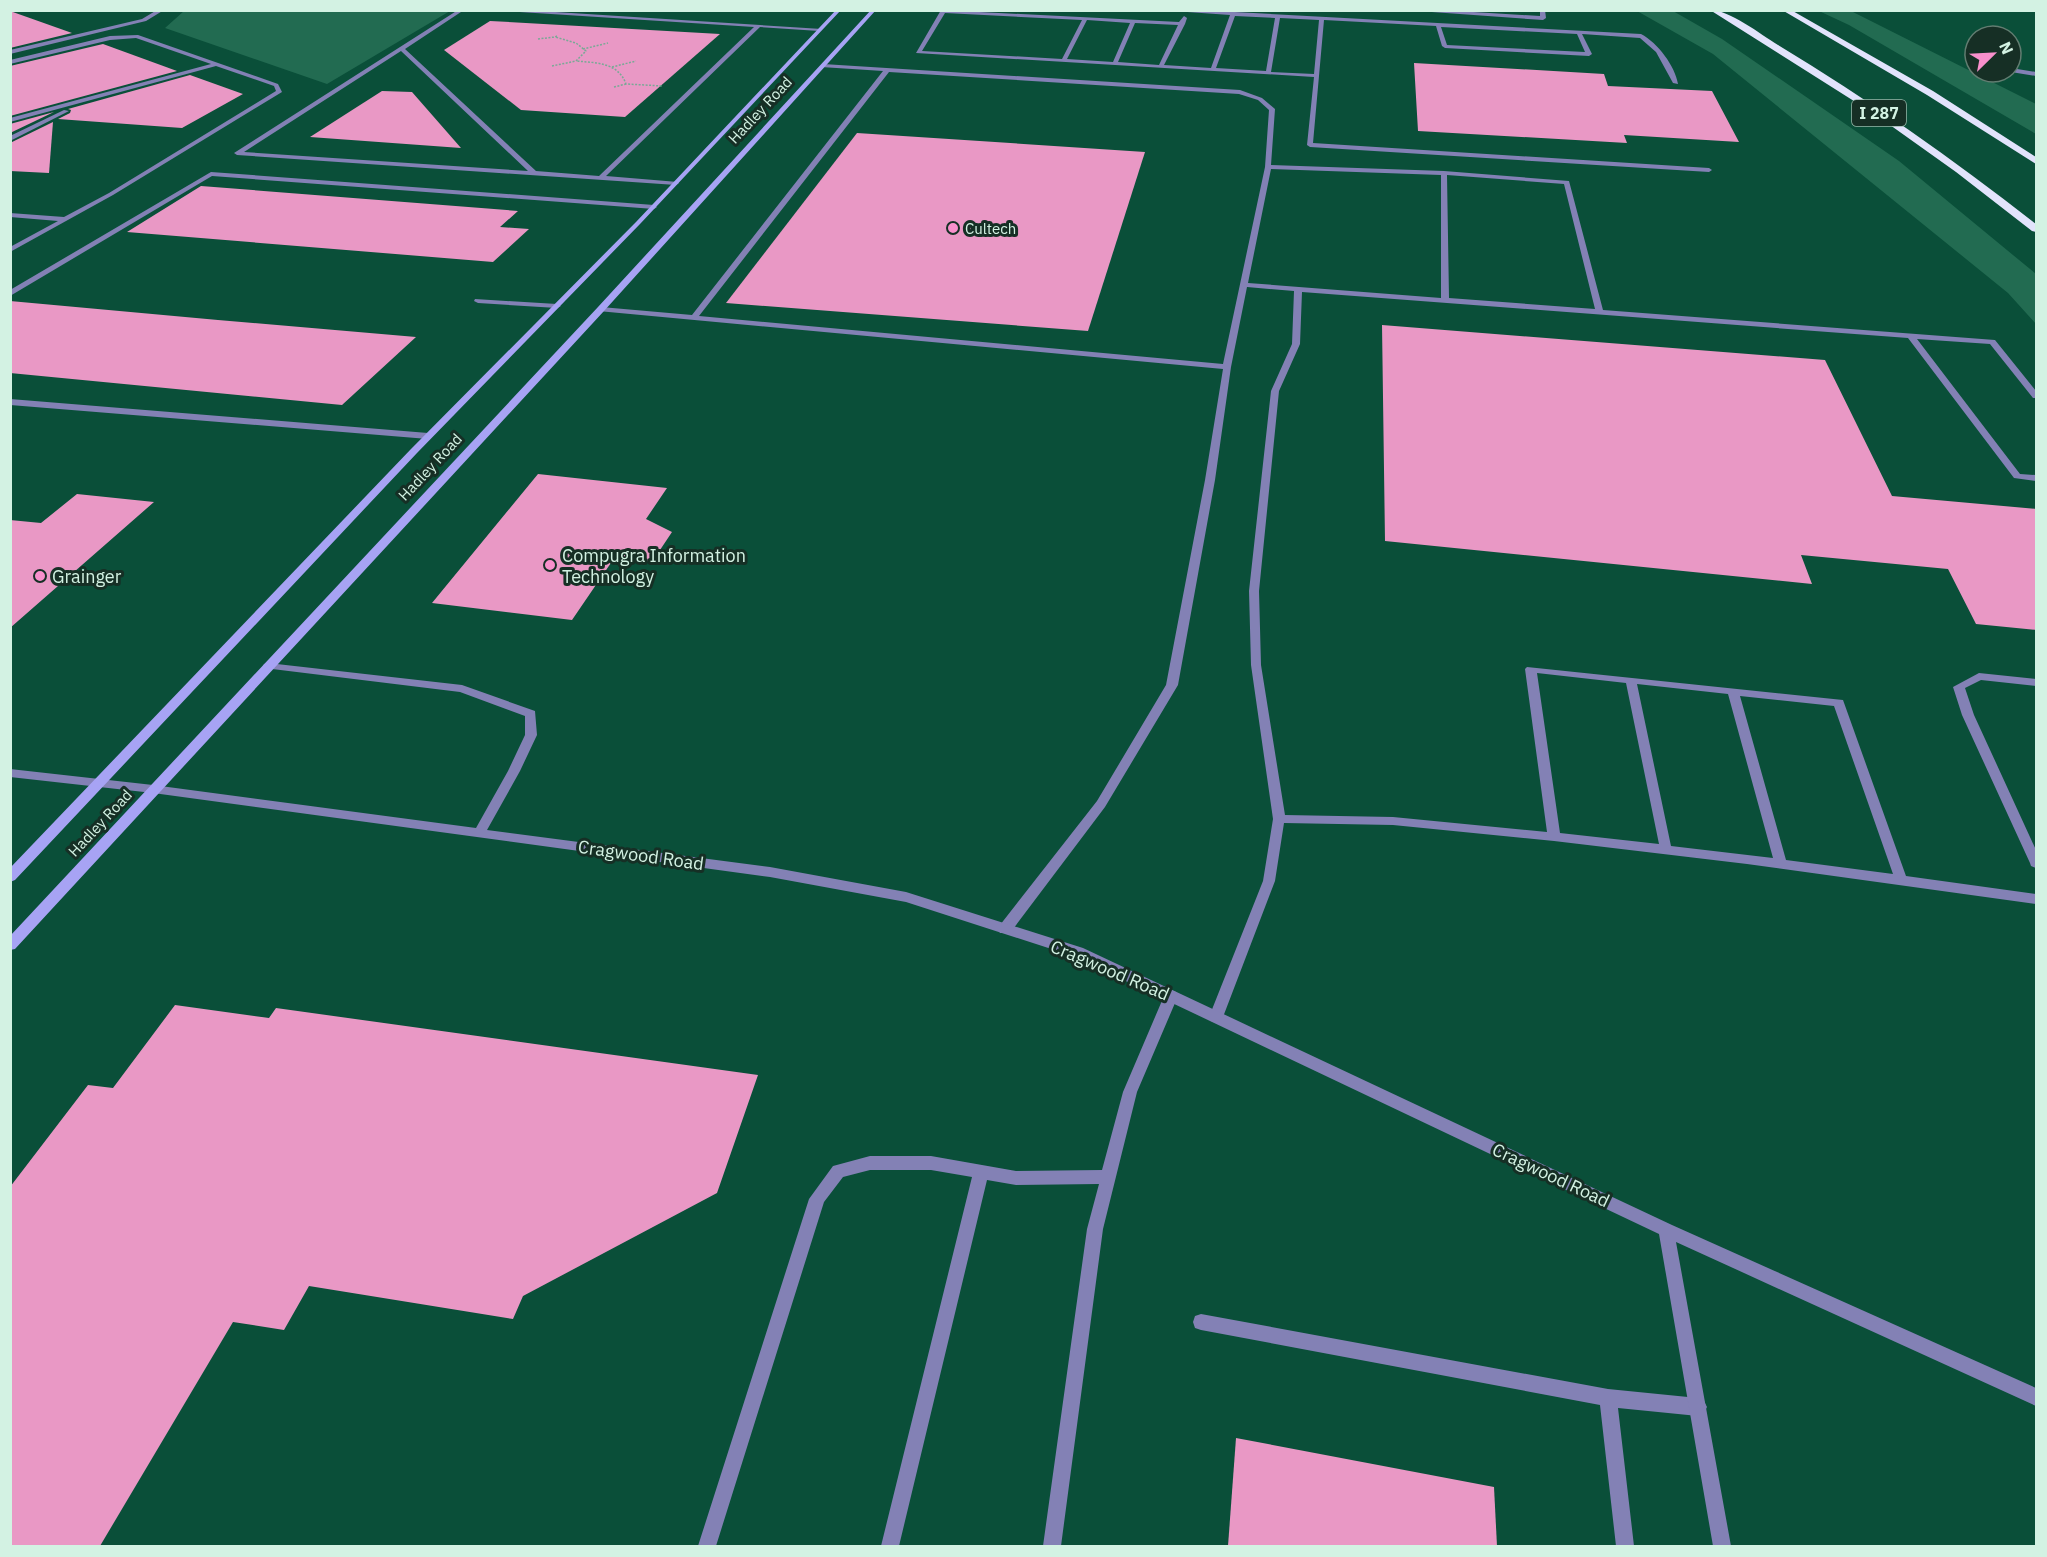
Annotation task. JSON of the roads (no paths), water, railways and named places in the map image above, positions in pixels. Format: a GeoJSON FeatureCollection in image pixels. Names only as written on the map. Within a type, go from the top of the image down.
{"type":"FeatureCollection","features":[{"type":"Feature","properties":{"kind":"highway","name":"I 287"},"geometry":{"type":"LineString","coordinates":[[1713,10],[1796,58],[1865,103],[2037,229]]}},
{"type":"Feature","properties":{"kind":"highway","name":"I 287"},"geometry":{"type":"LineString","coordinates":[[1785,10],[1930,93],[2037,161]]}},
{"type":"Feature","properties":{"kind":"main road","name":"Hadley Road"},"geometry":{"type":"LineString","coordinates":[[10,877],[428,436],[654,207],[839,10]]}},
{"type":"Feature","properties":{"kind":"main road","name":"Hadley Road"},"geometry":{"type":"LineString","coordinates":[[10,945],[601,309],[874,10]]}},
{"type":"Feature","properties":{"kind":"street"},"geometry":{"type":"LineString","coordinates":[[10,52],[144,20],[162,10]]}},
{"type":"Feature","properties":{"kind":"street"},"geometry":{"type":"LineString","coordinates":[[462,10],[237,153],[676,183]]}},
{"type":"Feature","properties":{"kind":"street"},"geometry":{"type":"LineString","coordinates":[[489,10],[819,29]]}},
{"type":"Feature","properties":{"kind":"street"},"geometry":{"type":"LineString","coordinates":[[1161,10],[1322,19],[1439,29],[1581,36],[1641,36],[1653,43],[1661,53],[1676,83]]}},
{"type":"Feature","properties":{"kind":"street"},"geometry":{"type":"LineString","coordinates":[[1406,10],[1544,18],[1542,10]]}},
{"type":"Feature","properties":{"kind":"street"},"geometry":{"type":"LineString","coordinates":[[1182,24],[944,11],[918,52],[1317,76]]}},
{"type":"Feature","properties":{"kind":"street"},"geometry":{"type":"LineString","coordinates":[[1161,66],[1188,12]]}},
{"type":"Feature","properties":{"kind":"street"},"geometry":{"type":"LineString","coordinates":[[1213,70],[1233,14]]}},
{"type":"Feature","properties":{"kind":"street"},"geometry":{"type":"LineString","coordinates":[[1268,73],[1278,17]]}},
{"type":"Feature","properties":{"kind":"street"},"geometry":{"type":"LineString","coordinates":[[1064,60],[1085,19]]}},
{"type":"Feature","properties":{"kind":"street"},"geometry":{"type":"LineString","coordinates":[[1322,19],[1310,145],[1709,171]]}},
{"type":"Feature","properties":{"kind":"street"},"geometry":{"type":"LineString","coordinates":[[1115,64],[1133,21]]}},
{"type":"Feature","properties":{"kind":"street"},"geometry":{"type":"LineString","coordinates":[[600,178],[758,26]]}},
{"type":"Feature","properties":{"kind":"street"},"geometry":{"type":"LineString","coordinates":[[1439,29],[1445,46],[1589,54],[1581,36]]}},
{"type":"Feature","properties":{"kind":"street"},"geometry":{"type":"LineString","coordinates":[[10,62],[124,35],[136,36],[276,85],[279,92],[111,194],[10,250]]}},
{"type":"Feature","properties":{"kind":"street"},"geometry":{"type":"LineString","coordinates":[[402,49],[534,173]]}},
{"type":"Feature","properties":{"kind":"street"},"geometry":{"type":"LineString","coordinates":[[10,120],[217,64]]}},
{"type":"Feature","properties":{"kind":"street"},"geometry":{"type":"LineString","coordinates":[[823,66],[1240,92],[1260,99],[1272,109],[1268,167],[1227,367],[1210,480],[1172,685],[1101,804],[1005,929]]}},
{"type":"Feature","properties":{"kind":"street"},"geometry":{"type":"LineString","coordinates":[[695,316],[887,70]]}},
{"type":"Feature","properties":{"kind":"street"},"geometry":{"type":"LineString","coordinates":[[10,139],[89,99]]}},
{"type":"Feature","properties":{"kind":"street"},"geometry":{"type":"LineString","coordinates":[[1268,167],[1444,173],[1567,182],[1599,311]]}},
{"type":"Feature","properties":{"kind":"street"},"geometry":{"type":"LineString","coordinates":[[1444,173],[1445,300]]}},
{"type":"Feature","properties":{"kind":"street"},"geometry":{"type":"LineString","coordinates":[[10,294],[212,174],[654,207]]}},
{"type":"Feature","properties":{"kind":"street"},"geometry":{"type":"LineString","coordinates":[[10,215],[64,219]]}},
{"type":"Feature","properties":{"kind":"street"},"geometry":{"type":"LineString","coordinates":[[1244,285],[1992,342],[2037,396]]}},
{"type":"Feature","properties":{"kind":"street"},"geometry":{"type":"LineString","coordinates":[[1216,1017],[1269,880],[1279,819],[1256,665],[1254,591],[1275,391],[1296,344],[1298,289]]}},
{"type":"Feature","properties":{"kind":"street"},"geometry":{"type":"LineString","coordinates":[[478,301],[557,306]]}},
{"type":"Feature","properties":{"kind":"street"},"geometry":{"type":"LineString","coordinates":[[601,309],[1227,367]]}},
{"type":"Feature","properties":{"kind":"street"},"geometry":{"type":"LineString","coordinates":[[1910,335],[2018,476],[2037,478]]}},
{"type":"Feature","properties":{"kind":"street"},"geometry":{"type":"LineString","coordinates":[[10,402],[428,436]]}},
{"type":"Feature","properties":{"kind":"street"},"geometry":{"type":"LineString","coordinates":[[268,666],[462,689],[531,714],[531,735],[514,771],[479,833]]}},
{"type":"Feature","properties":{"kind":"street"},"geometry":{"type":"LineString","coordinates":[[1554,837],[1531,669],[1839,703],[1901,880]]}},
{"type":"Feature","properties":{"kind":"street"},"geometry":{"type":"LineString","coordinates":[[2037,682],[1979,676],[1959,687],[1968,716],[2037,863]]}},
{"type":"Feature","properties":{"kind":"street"},"geometry":{"type":"LineString","coordinates":[[1631,680],[1666,850]]}},
{"type":"Feature","properties":{"kind":"street"},"geometry":{"type":"LineString","coordinates":[[1733,691],[1781,864]]}},
{"type":"Feature","properties":{"kind":"street","name":"Cragwood Road"},"geometry":{"type":"LineString","coordinates":[[10,773],[153,789],[770,872],[906,897],[1078,952],[1666,1230],[2037,1397]]}},
{"type":"Feature","properties":{"kind":"street"},"geometry":{"type":"LineString","coordinates":[[1279,819],[1393,821],[1554,837],[2037,898]]}},
{"type":"Feature","properties":{"kind":"street"},"geometry":{"type":"LineString","coordinates":[[1052,1546],[1095,1229],[1130,1092],[1171,996]]}},
{"type":"Feature","properties":{"kind":"street"},"geometry":{"type":"LineString","coordinates":[[707,1546],[817,1199],[838,1171],[870,1163],[931,1163],[1016,1178],[1108,1177]]}},
{"type":"Feature","properties":{"kind":"street"},"geometry":{"type":"LineString","coordinates":[[890,1546],[981,1172]]}},
{"type":"Feature","properties":{"kind":"street"},"geometry":{"type":"LineString","coordinates":[[1666,1230],[1722,1546]]}},
{"type":"Feature","properties":{"kind":"street"},"geometry":{"type":"LineString","coordinates":[[1201,1322],[1608,1398],[1698,1407]]}},
{"type":"Feature","properties":{"kind":"street"},"geometry":{"type":"LineString","coordinates":[[1608,1398],[1625,1546]]}},
{"type":"Feature","properties":{"kind":"place","name":"Cultech"},"geometry":{"type":"Point","coordinates":[953,228]}},
{"type":"Feature","properties":{"kind":"place","name":"Compugra Information Technology"},"geometry":{"type":"Point","coordinates":[550,565]}},
{"type":"Feature","properties":{"kind":"place","name":"Grainger"},"geometry":{"type":"Point","coordinates":[40,576]}}]}
